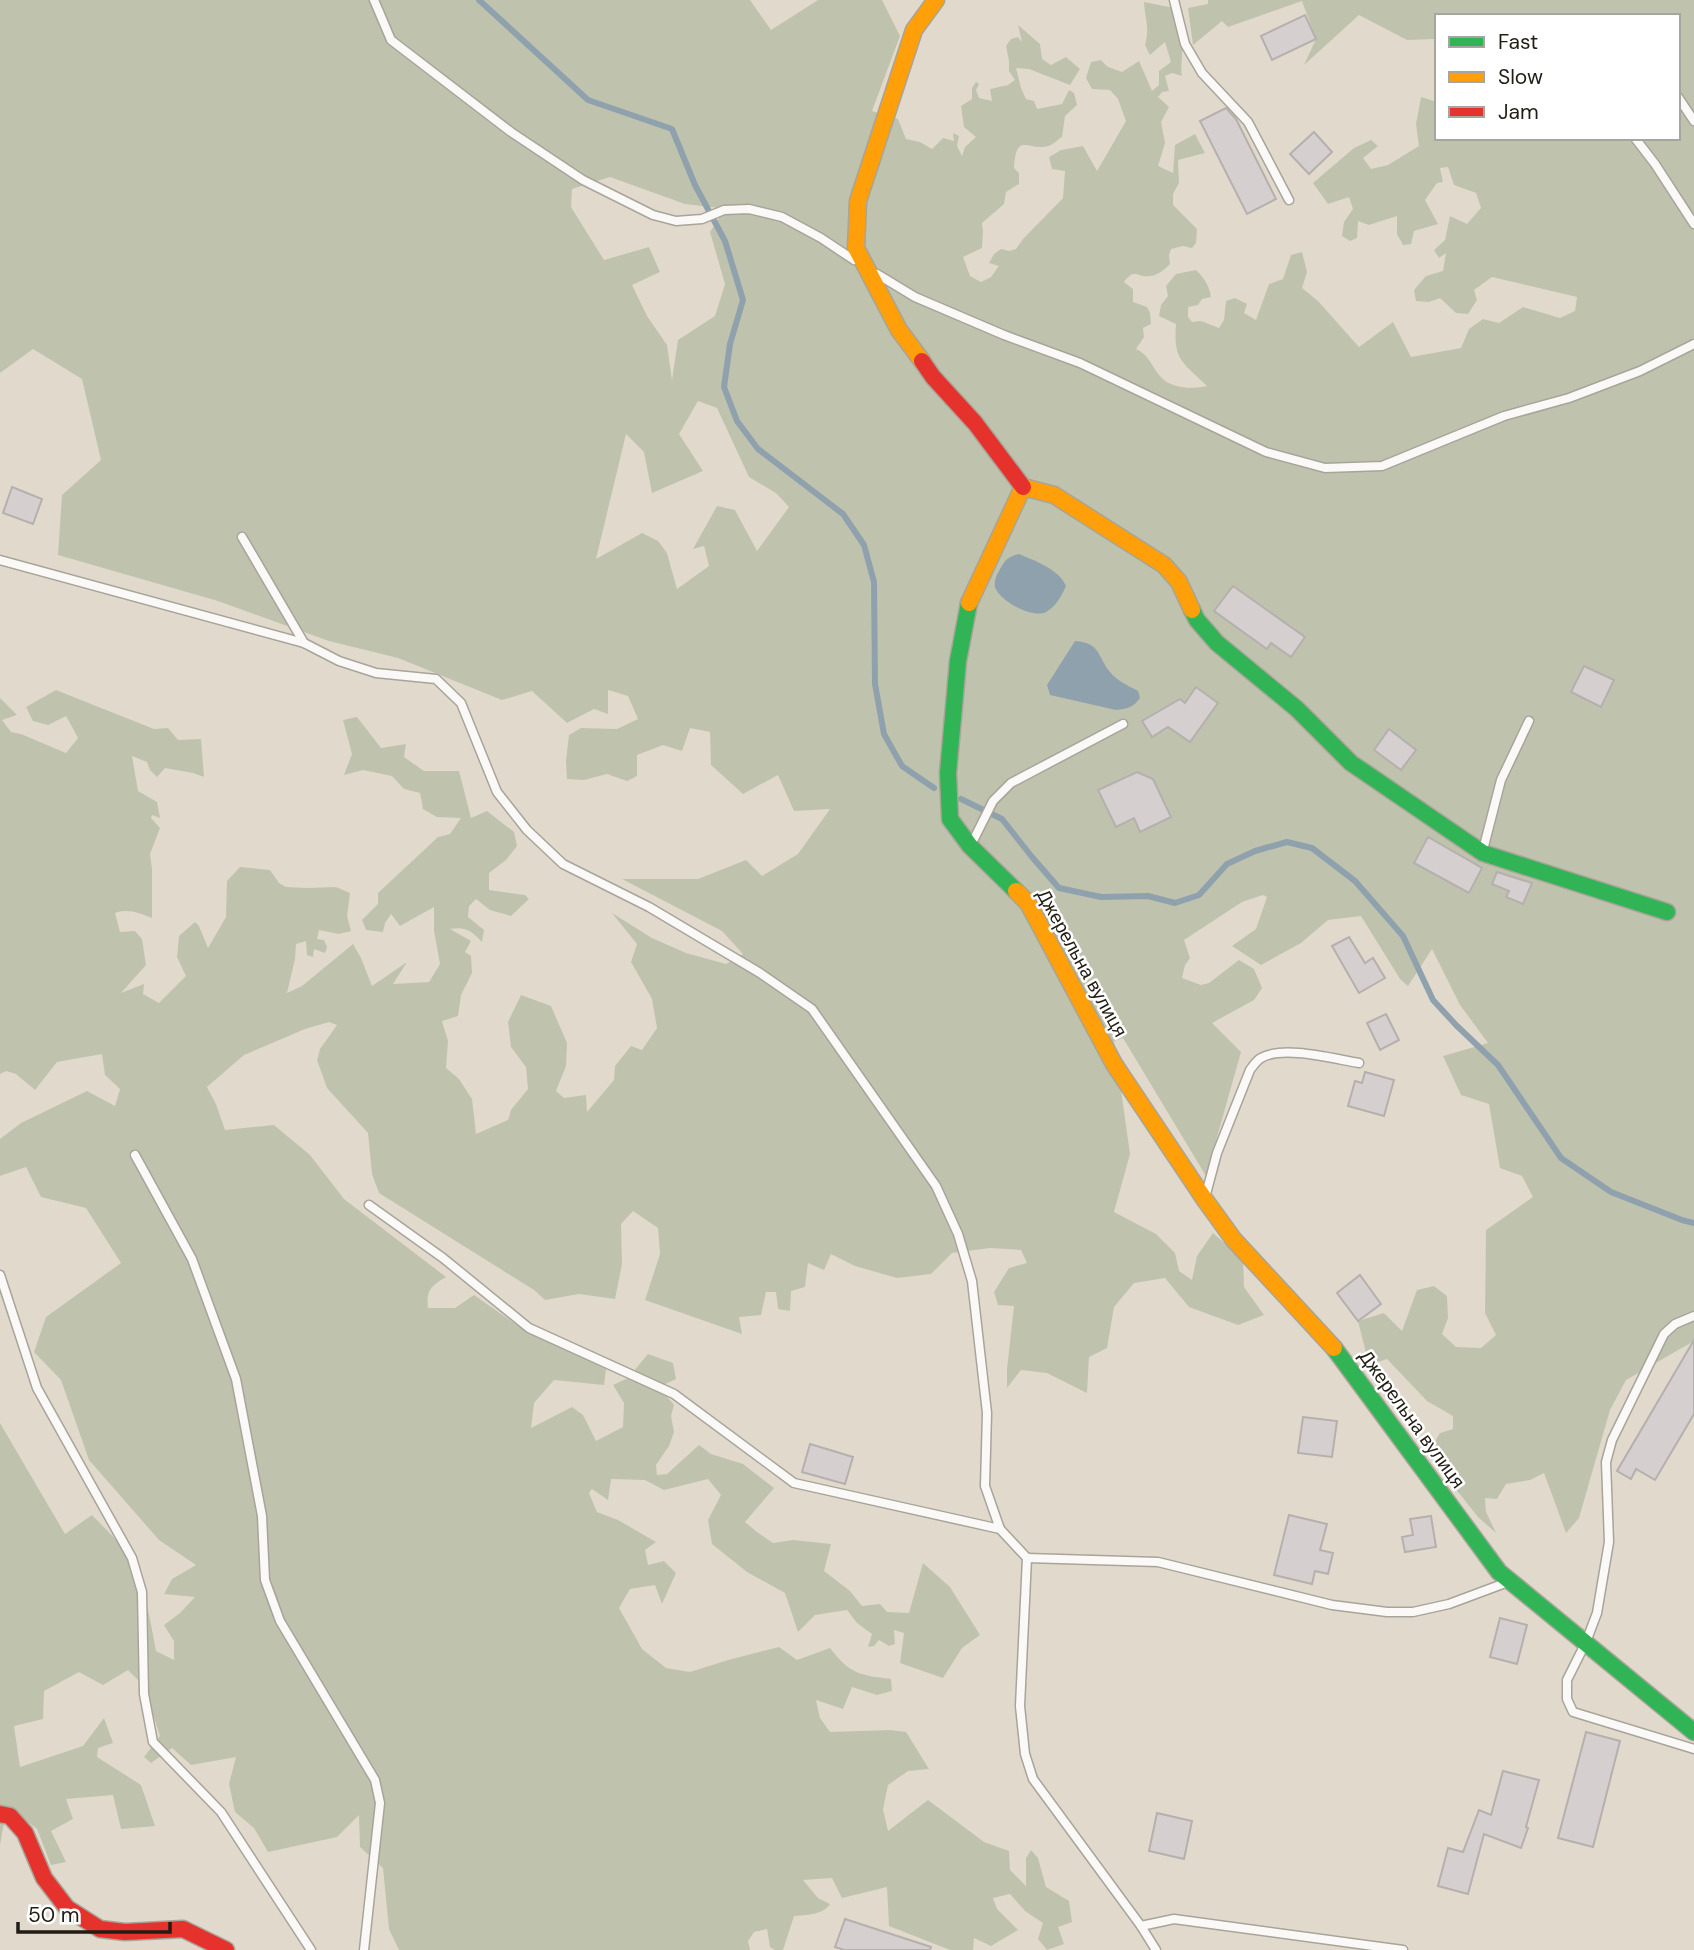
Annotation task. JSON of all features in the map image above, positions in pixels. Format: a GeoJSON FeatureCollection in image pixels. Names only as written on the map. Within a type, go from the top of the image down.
{"type":"FeatureCollection","features":[{"type":"Feature","properties":{"kind":"street"},"geometry":{"type":"LineString","coordinates":[[936,0],[914,30],[858,201],[856,248],[900,330],[933,377],[975,422],[1023,487],[1054,495],[1164,565],[1180,582],[1196,620],[1217,643],[1297,709],[1351,763],[1483,853],[1667,912]]}},
{"type":"Feature","properties":{"kind":"street","name":"Джерельна вулиця"},"geometry":{"type":"LineString","coordinates":[[1023,487],[970,600],[958,661],[948,773],[950,819],[970,846],[1028,903],[1114,1064],[1234,1240],[1334,1348],[1499,1572],[1694,1732]]}},
{"type":"Feature","properties":{"kind":"street"},"geometry":{"type":"LineString","coordinates":[[0,1814],[9,1816],[25,1833],[44,1878],[67,1908],[100,1929],[125,1933],[183,1929],[226,1950]]}},
{"type":"Feature","properties":{"kind":"lane"},"geometry":{"type":"LineString","coordinates":[[374,0],[391,40],[511,132],[583,180],[653,215],[676,221],[702,219],[724,210],[749,209],[782,217],[821,237],[915,297],[1004,335],[1080,363],[1266,452],[1325,468],[1382,466],[1504,416],[1569,398],[1640,371],[1694,344]]}},
{"type":"Feature","properties":{"kind":"lane"},"geometry":{"type":"LineString","coordinates":[[1174,0],[1185,44],[1202,74],[1248,122],[1289,200]]}},
{"type":"Feature","properties":{"kind":"lane"},"geometry":{"type":"LineString","coordinates":[[1680,100],[1694,121]]}},
{"type":"Feature","properties":{"kind":"lane"},"geometry":{"type":"LineString","coordinates":[[1637,140],[1694,224]]}},
{"type":"Feature","properties":{"kind":"lane"},"geometry":{"type":"LineString","coordinates":[[242,537],[304,643]]}},
{"type":"Feature","properties":{"kind":"lane"},"geometry":{"type":"LineString","coordinates":[[0,560],[304,643],[339,661],[376,673],[436,679],[460,703],[497,792],[527,830],[563,864],[649,907],[760,973],[811,1009],[936,1186],[958,1234],[972,1281],[987,1413],[985,1486],[1000,1530],[1027,1558],[1158,1562],[1332,1605],[1387,1612],[1413,1612],[1449,1604],[1511,1581]]}},
{"type":"Feature","properties":{"kind":"lane"},"geometry":{"type":"LineString","coordinates":[[1483,853],[1501,780],[1528,720]]}},
{"type":"Feature","properties":{"kind":"lane"},"geometry":{"type":"LineString","coordinates":[[970,846],[993,801],[1011,783],[1124,724]]}},
{"type":"Feature","properties":{"kind":"lane"},"geometry":{"type":"LineString","coordinates":[[1205,1200],[1217,1153],[1250,1070],[1259,1059],[1270,1054],[1293,1053],[1359,1063]]}},
{"type":"Feature","properties":{"kind":"lane"},"geometry":{"type":"LineString","coordinates":[[135,1155],[192,1259],[236,1379],[262,1516],[265,1580],[280,1621],[375,1780],[380,1803],[364,1950]]}},
{"type":"Feature","properties":{"kind":"lane"},"geometry":{"type":"LineString","coordinates":[[369,1205],[443,1258],[529,1328],[674,1394],[794,1483],[1000,1530]]}},
{"type":"Feature","properties":{"kind":"lane"},"geometry":{"type":"LineString","coordinates":[[0,1275],[37,1388],[132,1558],[142,1592],[144,1693],[153,1742],[221,1812],[311,1950]]}},
{"type":"Feature","properties":{"kind":"lane"},"geometry":{"type":"LineString","coordinates":[[1694,1316],[1675,1324],[1664,1334],[1612,1440],[1606,1462],[1609,1542],[1597,1613],[1567,1680],[1567,1699],[1573,1713],[1694,1749]]}},
{"type":"Feature","properties":{"kind":"lane"},"geometry":{"type":"LineString","coordinates":[[1027,1558],[1020,1688],[1025,1754],[1033,1779],[1156,1950]]}},
{"type":"Feature","properties":{"kind":"lane"},"geometry":{"type":"LineString","coordinates":[[1141,1926],[1174,1919],[1403,1950]]}},
{"type":"Feature","properties":{"kind":"green space"},"geometry":{"type":"Polygon","coordinates":[[[0,0],[750,0],[771,30],[818,0],[882,0],[900,36],[872,111],[898,119],[906,139],[920,142],[932,149],[943,138],[954,141],[953,133],[959,136],[957,146],[962,156],[965,147],[976,137],[964,127],[961,106],[972,99],[972,88],[976,82],[979,84],[976,90],[979,98],[992,101],[990,89],[1008,85],[1015,80],[1009,71],[1006,46],[1011,39],[1018,37],[1022,42],[1018,25],[1040,44],[1042,59],[1051,65],[1066,57],[1080,69],[1070,85],[1029,69],[1016,68],[1026,99],[1034,101],[1037,109],[1062,104],[1069,90],[1074,93],[1077,105],[1065,116],[1062,137],[1048,146],[1025,145],[1017,149],[1014,168],[1019,173],[1019,184],[1006,192],[1004,204],[982,223],[982,248],[963,257],[970,276],[981,282],[991,277],[999,266],[989,263],[994,254],[1001,249],[1016,249],[1063,198],[1065,171],[1052,169],[1049,157],[1061,150],[1083,146],[1097,171],[1126,121],[1118,99],[1110,90],[1092,89],[1086,78],[1091,62],[1101,60],[1108,67],[1122,72],[1139,61],[1152,91],[1159,85],[1159,71],[1171,62],[1165,42],[1150,55],[1145,45],[1147,28],[1144,2],[1174,8],[1182,43],[1182,76],[1172,73],[1165,76],[1169,91],[1162,92],[1158,97],[1169,107],[1161,122],[1165,143],[1158,166],[1173,173],[1175,145],[1195,134],[1205,153],[1178,160],[1179,183],[1173,194],[1173,205],[1197,229],[1196,243],[1192,248],[1183,246],[1171,249],[1170,264],[1158,274],[1134,274],[1124,282],[1133,289],[1133,302],[1147,307],[1150,313],[1151,324],[1143,328],[1144,337],[1136,349],[1145,355],[1167,382],[1190,388],[1207,386],[1186,366],[1178,354],[1176,324],[1159,316],[1161,305],[1168,296],[1166,286],[1176,274],[1196,270],[1206,282],[1211,297],[1202,299],[1198,305],[1188,307],[1188,317],[1192,322],[1201,321],[1219,328],[1224,320],[1226,301],[1235,298],[1247,304],[1244,313],[1256,320],[1269,284],[1283,279],[1291,255],[1302,252],[1307,272],[1302,288],[1318,301],[1359,347],[1393,322],[1411,357],[1461,348],[1469,329],[1483,319],[1499,323],[1523,307],[1560,318],[1575,311],[1577,297],[1492,277],[1474,290],[1477,300],[1468,314],[1456,313],[1440,298],[1429,302],[1416,301],[1414,290],[1426,276],[1443,271],[1446,253],[1439,258],[1434,250],[1445,240],[1450,216],[1467,224],[1481,208],[1476,193],[1454,185],[1448,167],[1440,168],[1443,182],[1437,183],[1425,200],[1438,224],[1414,231],[1411,244],[1403,245],[1397,234],[1397,216],[1369,225],[1358,221],[1357,238],[1350,241],[1342,236],[1344,222],[1353,209],[1349,197],[1328,204],[1313,183],[1354,148],[1371,140],[1378,146],[1363,158],[1371,169],[1388,165],[1419,146],[1416,124],[1421,97],[1435,101],[1435,140],[1680,140],[1680,14],[1435,14],[1435,39],[1407,40],[1359,15],[1304,65],[1316,39],[1302,1],[1228,27],[1222,21],[1193,45],[1188,8],[1208,4],[1208,0],[1694,0],[1694,1341],[1626,1380],[1610,1410],[1579,1518],[1566,1533],[1544,1473],[1530,1480],[1506,1484],[1497,1499],[1485,1498],[1486,1512],[1496,1533],[1478,1517],[1435,1463],[1432,1447],[1440,1433],[1453,1429],[1453,1416],[1427,1401],[1387,1359],[1369,1365],[1358,1321],[1384,1313],[1402,1331],[1417,1290],[1434,1286],[1447,1296],[1448,1318],[1442,1334],[1456,1347],[1481,1348],[1496,1335],[1485,1313],[1486,1230],[1533,1197],[1522,1176],[1500,1168],[1489,1104],[1461,1095],[1443,1056],[1488,1043],[1460,1005],[1432,949],[1408,986],[1400,979],[1361,916],[1328,920],[1301,943],[1261,965],[1232,946],[1256,929],[1267,897],[1263,895],[1242,902],[1184,940],[1190,958],[1182,978],[1201,985],[1209,983],[1239,960],[1254,969],[1262,988],[1254,1000],[1212,1023],[1241,1052],[1206,1176],[1123,1038],[1114,1041],[1130,1154],[1114,1212],[1156,1234],[1175,1253],[1179,1271],[1192,1280],[1197,1256],[1213,1233],[1243,1259],[1244,1287],[1264,1315],[1238,1325],[1189,1307],[1165,1278],[1134,1283],[1114,1307],[1107,1348],[1089,1357],[1087,1393],[1047,1373],[1021,1370],[1007,1388],[1014,1306],[998,1305],[994,1292],[1009,1268],[1027,1263],[1021,1250],[990,1248],[952,1253],[931,1274],[897,1278],[855,1266],[831,1254],[824,1270],[808,1263],[805,1287],[791,1291],[790,1311],[778,1309],[776,1292],[766,1292],[761,1315],[739,1317],[742,1334],[645,1300],[660,1254],[658,1228],[633,1211],[621,1224],[622,1264],[615,1299],[579,1294],[545,1300],[534,1290],[379,1193],[372,1174],[368,1133],[327,1088],[317,1060],[320,1049],[337,1025],[329,1022],[305,1029],[244,1055],[207,1087],[225,1130],[274,1125],[310,1155],[344,1199],[446,1277],[431,1289],[428,1308],[455,1308],[474,1295],[518,1326],[606,1369],[604,1385],[554,1380],[534,1403],[531,1428],[572,1407],[583,1415],[596,1441],[623,1427],[624,1403],[613,1385],[628,1378],[648,1354],[673,1363],[676,1379],[659,1387],[674,1405],[671,1416],[674,1432],[669,1446],[656,1465],[657,1475],[667,1474],[699,1445],[711,1454],[743,1464],[774,1488],[745,1522],[773,1543],[793,1540],[831,1544],[824,1571],[850,1591],[862,1606],[880,1604],[887,1612],[909,1613],[923,1563],[950,1587],[980,1635],[962,1648],[943,1678],[900,1663],[904,1633],[894,1630],[895,1644],[889,1646],[879,1640],[874,1646],[868,1647],[872,1634],[857,1623],[847,1610],[815,1615],[798,1632],[785,1593],[747,1572],[712,1544],[708,1520],[721,1495],[708,1479],[664,1490],[645,1480],[611,1479],[608,1500],[592,1489],[589,1493],[597,1512],[618,1520],[656,1542],[645,1550],[648,1565],[664,1561],[676,1573],[662,1604],[655,1585],[630,1589],[619,1608],[642,1649],[666,1668],[690,1672],[779,1647],[797,1660],[830,1648],[843,1663],[856,1672],[891,1679],[892,1691],[877,1695],[852,1687],[843,1709],[816,1700],[820,1718],[830,1732],[906,1732],[929,1769],[908,1771],[888,1785],[883,1809],[888,1831],[928,1800],[984,1842],[1009,1851],[1010,1870],[1026,1886],[1026,1858],[1031,1850],[1038,1858],[1046,1887],[1069,1901],[1072,1922],[1058,1927],[1064,1944],[1047,1950],[1038,1939],[1043,1923],[1025,1911],[1010,1894],[993,1898],[997,1909],[1018,1930],[991,1946],[974,1938],[973,1950],[950,1950],[889,1926],[887,1887],[842,1898],[832,1878],[803,1880],[818,1898],[830,1904],[819,1912],[794,1916],[783,1950],[770,1947],[767,1929],[754,1932],[748,1941],[750,1950],[399,1950],[389,1929],[383,1868],[360,1847],[359,1815],[337,1837],[268,1852],[254,1828],[235,1812],[229,1784],[236,1757],[191,1765],[172,1748],[151,1763],[144,1757],[160,1736],[144,1686],[128,1670],[103,1685],[79,1672],[44,1691],[43,1719],[14,1726],[20,1767],[83,1746],[104,1718],[113,1743],[98,1748],[97,1757],[141,1785],[155,1826],[121,1829],[113,1795],[66,1799],[73,1819],[51,1831],[66,1862],[51,1865],[37,1829],[7,1806],[0,1845],[0,1423],[65,1534],[92,1515],[129,1553],[149,1614],[156,1651],[174,1660],[174,1641],[164,1625],[195,1597],[164,1594],[172,1579],[196,1565],[159,1540],[89,1460],[61,1380],[34,1352],[46,1317],[121,1263],[86,1208],[41,1197],[26,1167],[0,1176],[0,1139],[21,1123],[87,1091],[115,1106],[120,1089],[105,1075],[102,1054],[57,1062],[35,1090],[16,1074],[6,1071],[0,1074],[0,698],[17,715],[2,720],[11,732],[66,753],[78,738],[66,716],[48,725],[33,721],[26,707],[56,690],[154,729],[168,728],[178,740],[201,739],[204,777],[165,768],[157,777],[147,762],[132,756],[138,791],[157,802],[160,818],[152,815],[151,818],[160,828],[150,854],[152,918],[129,911],[115,913],[120,932],[135,931],[142,939],[146,965],[121,993],[144,984],[143,994],[159,1003],[186,976],[177,957],[179,936],[195,922],[208,948],[226,917],[227,881],[240,867],[270,870],[279,883],[286,887],[336,887],[350,893],[347,916],[351,931],[339,934],[319,930],[317,939],[324,940],[327,947],[325,953],[314,949],[313,957],[307,955],[306,941],[296,944],[287,993],[302,986],[353,944],[372,986],[407,962],[393,984],[429,982],[440,964],[434,931],[434,907],[400,926],[391,914],[383,932],[366,930],[362,920],[378,904],[378,893],[438,837],[450,834],[461,818],[437,817],[423,809],[420,793],[404,789],[392,776],[363,770],[344,775],[352,754],[343,720],[357,717],[381,748],[406,744],[404,757],[424,771],[459,771],[471,818],[487,811],[514,832],[517,846],[506,860],[489,873],[489,890],[525,895],[529,899],[511,916],[490,910],[476,899],[469,906],[468,917],[484,930],[482,942],[468,930],[450,929],[471,941],[465,952],[471,956],[472,973],[461,995],[458,1016],[442,1021],[448,1041],[446,1068],[459,1079],[472,1099],[476,1134],[508,1120],[511,1110],[528,1089],[526,1067],[511,1047],[508,1022],[521,995],[551,1006],[567,1043],[566,1066],[556,1091],[564,1098],[586,1095],[587,1112],[614,1080],[615,1066],[631,1046],[642,1050],[657,1028],[652,999],[631,962],[637,944],[612,913],[652,938],[686,953],[726,964],[743,954],[722,931],[622,879],[698,879],[746,860],[762,876],[798,854],[830,809],[794,811],[778,775],[743,794],[711,765],[710,732],[690,728],[682,751],[663,745],[637,755],[637,776],[627,781],[607,774],[584,780],[567,779],[569,735],[581,728],[617,729],[638,719],[628,696],[608,690],[608,714],[594,709],[567,723],[532,691],[502,700],[398,658],[329,641],[218,601],[58,555],[62,495],[101,460],[82,379],[33,349],[0,373],[0,0]],[[610,177],[572,189],[571,207],[604,260],[649,247],[660,272],[632,285],[647,316],[667,345],[672,380],[678,340],[715,316],[725,284],[710,232],[724,210],[771,214],[685,204],[610,177]],[[698,401],[679,434],[703,471],[652,493],[644,452],[626,434],[596,559],[642,533],[658,541],[667,553],[677,589],[709,566],[704,546],[693,549],[717,506],[735,510],[757,551],[789,507],[776,493],[749,477],[717,408],[698,401]]]}},
{"type":"Feature","properties":{"kind":"water"},"geometry":{"type":"Polygon","coordinates":[[[1019,554],[1052,570],[1063,580],[1066,586],[1050,610],[1040,614],[1025,611],[1009,603],[995,587],[996,577],[1003,564],[1019,554]]]}},
{"type":"Feature","properties":{"kind":"water"},"geometry":{"type":"Polygon","coordinates":[[[1075,641],[1094,647],[1113,675],[1138,691],[1140,698],[1135,704],[1116,710],[1050,695],[1047,685],[1075,641]]]}},
{"type":"Feature","properties":{"kind":"building"},"geometry":{"type":"Polygon","coordinates":[[[1305,15],[1316,39],[1272,60],[1261,36],[1305,15]]]}},
{"type":"Feature","properties":{"kind":"building"},"geometry":{"type":"Polygon","coordinates":[[[1226,108],[1236,119],[1276,199],[1247,214],[1200,121],[1226,108]]]}},
{"type":"Feature","properties":{"kind":"building"},"geometry":{"type":"Polygon","coordinates":[[[1314,132],[1332,152],[1309,174],[1290,154],[1314,132]]]}},
{"type":"Feature","properties":{"kind":"building"},"geometry":{"type":"Polygon","coordinates":[[[12,487],[42,499],[33,524],[3,513],[12,487]]]}},
{"type":"Feature","properties":{"kind":"building"},"geometry":{"type":"Polygon","coordinates":[[[1233,586],[1305,637],[1291,657],[1271,643],[1267,649],[1214,611],[1233,586]]]}},
{"type":"Feature","properties":{"kind":"building"},"geometry":{"type":"Polygon","coordinates":[[[1584,666],[1614,680],[1601,707],[1571,692],[1584,666]]]}},
{"type":"Feature","properties":{"kind":"building"},"geometry":{"type":"Polygon","coordinates":[[[1196,687],[1218,703],[1190,742],[1168,727],[1152,737],[1142,721],[1180,699],[1185,703],[1196,687]]]}},
{"type":"Feature","properties":{"kind":"building"},"geometry":{"type":"Polygon","coordinates":[[[1389,729],[1416,750],[1401,770],[1374,750],[1389,729]]]}},
{"type":"Feature","properties":{"kind":"building"},"geometry":{"type":"Polygon","coordinates":[[[1137,772],[1153,779],[1171,817],[1140,832],[1134,818],[1116,827],[1098,790],[1137,772]]]}},
{"type":"Feature","properties":{"kind":"building"},"geometry":{"type":"Polygon","coordinates":[[[1428,837],[1482,868],[1469,893],[1414,863],[1428,837]]]}},
{"type":"Feature","properties":{"kind":"building"},"geometry":{"type":"Polygon","coordinates":[[[1497,872],[1532,883],[1523,904],[1506,897],[1509,891],[1492,884],[1497,872]]]}},
{"type":"Feature","properties":{"kind":"building"},"geometry":{"type":"Polygon","coordinates":[[[1349,937],[1365,963],[1373,958],[1385,978],[1359,993],[1332,946],[1349,937]]]}},
{"type":"Feature","properties":{"kind":"building"},"geometry":{"type":"Polygon","coordinates":[[[1386,1014],[1399,1040],[1380,1050],[1367,1023],[1386,1014]]]}},
{"type":"Feature","properties":{"kind":"building"},"geometry":{"type":"Polygon","coordinates":[[[1365,1072],[1394,1080],[1384,1116],[1348,1106],[1355,1081],[1362,1083],[1365,1072]]]}},
{"type":"Feature","properties":{"kind":"building"},"geometry":{"type":"Polygon","coordinates":[[[1360,1275],[1381,1304],[1358,1321],[1337,1293],[1360,1275]]]}},
{"type":"Feature","properties":{"kind":"building"},"geometry":{"type":"Polygon","coordinates":[[[1694,1340],[1694,1414],[1655,1480],[1636,1469],[1631,1479],[1617,1471],[1694,1340]]]}},
{"type":"Feature","properties":{"kind":"building"},"geometry":{"type":"Polygon","coordinates":[[[1303,1417],[1337,1421],[1332,1457],[1298,1453],[1303,1417]]]}},
{"type":"Feature","properties":{"kind":"building"},"geometry":{"type":"Polygon","coordinates":[[[810,1444],[853,1457],[845,1484],[802,1472],[810,1444]]]}},
{"type":"Feature","properties":{"kind":"building"},"geometry":{"type":"Polygon","coordinates":[[[1289,1515],[1327,1524],[1320,1550],[1333,1553],[1328,1574],[1315,1571],[1312,1584],[1274,1575],[1289,1515]]]}},
{"type":"Feature","properties":{"kind":"building"},"geometry":{"type":"Polygon","coordinates":[[[1431,1516],[1436,1547],[1405,1552],[1402,1537],[1413,1535],[1410,1519],[1431,1516]]]}},
{"type":"Feature","properties":{"kind":"building"},"geometry":{"type":"Polygon","coordinates":[[[1500,1618],[1527,1625],[1517,1664],[1490,1657],[1500,1618]]]}},
{"type":"Feature","properties":{"kind":"building"},"geometry":{"type":"Polygon","coordinates":[[[1586,1732],[1620,1741],[1593,1847],[1558,1838],[1586,1732]]]}},
{"type":"Feature","properties":{"kind":"building"},"geometry":{"type":"Polygon","coordinates":[[[1503,1771],[1539,1780],[1521,1848],[1484,1834],[1468,1894],[1438,1886],[1448,1848],[1463,1852],[1479,1810],[1491,1815],[1503,1771]]]}},
{"type":"Feature","properties":{"kind":"building"},"geometry":{"type":"Polygon","coordinates":[[[1157,1813],[1192,1821],[1184,1859],[1149,1851],[1157,1813]]]}},
{"type":"Feature","properties":{"kind":"building"},"geometry":{"type":"Polygon","coordinates":[[[845,1919],[931,1947],[930,1950],[844,1950],[835,1947],[845,1919]]]}},
{"type":"Feature","properties":{"kind":"waterway"},"geometry":{"type":"LineString","coordinates":[[479,0],[588,100],[672,129],[695,185],[725,241],[743,300],[730,344],[724,387],[737,421],[758,449],[843,514],[864,545],[874,582],[875,684],[884,734],[902,766],[934,788]]}},
{"type":"Feature","properties":{"kind":"waterway"},"geometry":{"type":"LineString","coordinates":[[961,799],[1002,819],[1059,888],[1101,897],[1148,896],[1175,903],[1199,895],[1227,864],[1255,851],[1287,842],[1312,848],[1355,881],[1403,936],[1433,1000],[1498,1065],[1561,1158],[1611,1192],[1694,1223]]}},
{"type":"Feature","properties":{"kind":"traffic: fast"},"geometry":{"type":"LineString","coordinates":[[969,603],[958,661],[948,773],[950,819],[970,846],[1016,891]]}},
{"type":"Feature","properties":{"kind":"traffic: fast"},"geometry":{"type":"LineString","coordinates":[[1192,610],[1217,643],[1297,709],[1351,763],[1483,853],[1667,912]]}},
{"type":"Feature","properties":{"kind":"traffic: fast"},"geometry":{"type":"LineString","coordinates":[[1334,1348],[1499,1572],[1694,1732]]}},
{"type":"Feature","properties":{"kind":"traffic: slow"},"geometry":{"type":"LineString","coordinates":[[922,361],[899,330],[856,248],[858,201],[914,30],[936,0]]}},
{"type":"Feature","properties":{"kind":"traffic: slow"},"geometry":{"type":"LineString","coordinates":[[969,603],[1023,487],[1054,495],[1164,565],[1179,582],[1192,610]]}},
{"type":"Feature","properties":{"kind":"traffic: slow"},"geometry":{"type":"LineString","coordinates":[[1016,891],[1028,903],[1114,1064],[1205,1200],[1234,1240],[1334,1348]]}},
{"type":"Feature","properties":{"kind":"traffic: jam"},"geometry":{"type":"LineString","coordinates":[[922,361],[975,423],[1023,487]]}},
{"type":"Feature","properties":{"kind":"traffic: jam"},"geometry":{"type":"LineString","coordinates":[[0,1814],[10,1816],[25,1833],[44,1878],[67,1908],[100,1929],[125,1932],[183,1929],[226,1950]]}}]}
